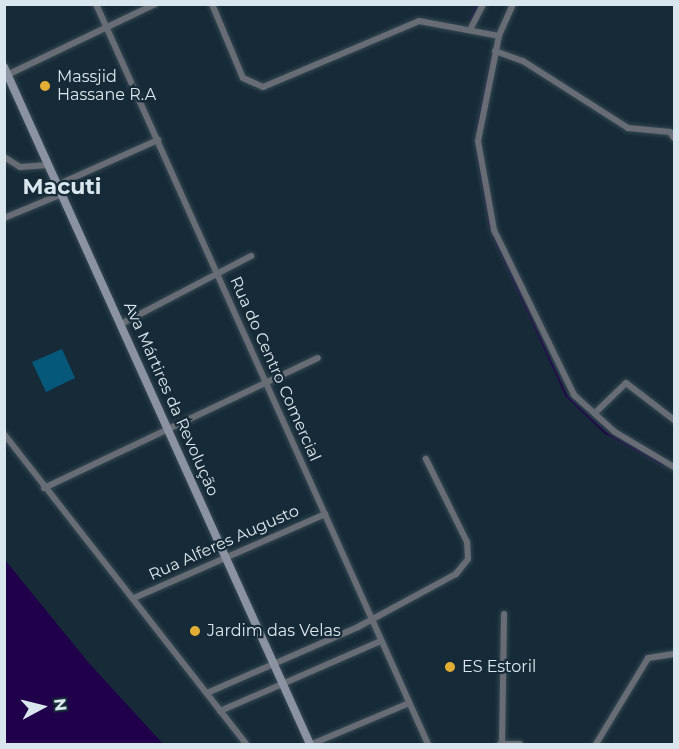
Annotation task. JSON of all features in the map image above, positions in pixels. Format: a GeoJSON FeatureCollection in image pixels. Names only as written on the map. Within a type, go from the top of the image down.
{"type":"FeatureCollection","features":[{"type":"Feature","properties":{"kind":"street","name":"Rua do Centro Comercial"},"geometry":{"type":"LineString","coordinates":[[96,4],[428,744]]}},
{"type":"Feature","properties":{"kind":"street"},"geometry":{"type":"LineString","coordinates":[[6,73],[155,4]]}},
{"type":"Feature","properties":{"kind":"street"},"geometry":{"type":"LineString","coordinates":[[212,4],[243,78],[263,87],[419,21],[471,28],[499,36]]}},
{"type":"Feature","properties":{"kind":"street"},"geometry":{"type":"LineString","coordinates":[[471,28],[483,4]]}},
{"type":"Feature","properties":{"kind":"street"},"geometry":{"type":"LineString","coordinates":[[513,4],[495,51],[478,150],[494,230],[565,379],[615,432],[675,467]]}},
{"type":"Feature","properties":{"kind":"street"},"geometry":{"type":"LineString","coordinates":[[495,51],[523,61],[628,128],[670,132],[675,138]]}},
{"type":"Feature","properties":{"kind":"street","name":"Ava Mártires da Revolução"},"geometry":{"type":"LineString","coordinates":[[6,73],[311,744]]}},
{"type":"Feature","properties":{"kind":"street"},"geometry":{"type":"LineString","coordinates":[[57,185],[158,140]]}},
{"type":"Feature","properties":{"kind":"street"},"geometry":{"type":"LineString","coordinates":[[4,157],[20,167],[49,165]]}},
{"type":"Feature","properties":{"kind":"street"},"geometry":{"type":"LineString","coordinates":[[4,218],[62,194]]}},
{"type":"Feature","properties":{"kind":"street"},"geometry":{"type":"LineString","coordinates":[[121,324],[251,256]]}},
{"type":"Feature","properties":{"kind":"street"},"geometry":{"type":"LineString","coordinates":[[44,488],[268,384],[318,358]]}},
{"type":"Feature","properties":{"kind":"street"},"geometry":{"type":"LineString","coordinates":[[595,413],[626,383],[675,420]]}},
{"type":"Feature","properties":{"kind":"street"},"geometry":{"type":"LineString","coordinates":[[4,434],[246,744]]}},
{"type":"Feature","properties":{"kind":"street"},"geometry":{"type":"LineString","coordinates":[[207,693],[372,618],[456,574],[468,559],[467,542],[426,459]]}},
{"type":"Feature","properties":{"kind":"street","name":"Rua Alferes Augusto"},"geometry":{"type":"LineString","coordinates":[[134,598],[324,514]]}},
{"type":"Feature","properties":{"kind":"street"},"geometry":{"type":"LineString","coordinates":[[504,614],[501,744],[520,744]]}},
{"type":"Feature","properties":{"kind":"street"},"geometry":{"type":"LineString","coordinates":[[220,711],[381,640]]}},
{"type":"Feature","properties":{"kind":"street"},"geometry":{"type":"LineString","coordinates":[[596,744],[654,654],[675,654]]}},
{"type":"Feature","properties":{"kind":"street"},"geometry":{"type":"LineString","coordinates":[[311,744],[410,703]]}},
{"type":"Feature","properties":{"kind":"shaded area"},"geometry":{"type":"Polygon","coordinates":[[[62,349],[75,378],[46,392],[32,362],[62,349]]]}},
{"type":"Feature","properties":{"kind":"shaded area"},"geometry":{"type":"Polygon","coordinates":[[[5,560],[88,662],[163,744],[5,744],[5,560]]]}},
{"type":"Feature","properties":{"kind":"waterway"},"geometry":{"type":"LineString","coordinates":[[470,20],[478,4]]}},
{"type":"Feature","properties":{"kind":"waterway"},"geometry":{"type":"LineString","coordinates":[[477,129],[493,52]]}},
{"type":"Feature","properties":{"kind":"waterway"},"geometry":{"type":"LineString","coordinates":[[476,143],[491,230]]}},
{"type":"Feature","properties":{"kind":"waterway"},"geometry":{"type":"LineString","coordinates":[[494,237],[567,396],[606,433],[664,465]]}},
{"type":"Feature","properties":{"kind":"place","name":"Massjid Hassane R.A"},"geometry":{"type":"Point","coordinates":[45,86]}},
{"type":"Feature","properties":{"kind":"place","name":"Jardim das Velas"},"geometry":{"type":"Point","coordinates":[195,631]}},
{"type":"Feature","properties":{"kind":"place","name":"ES Estoril"},"geometry":{"type":"Point","coordinates":[450,667]}},
{"type":"Feature","properties":{"kind":"district","name":"Macuti"},"geometry":{"type":"Point","coordinates":[62,187]}}]}
